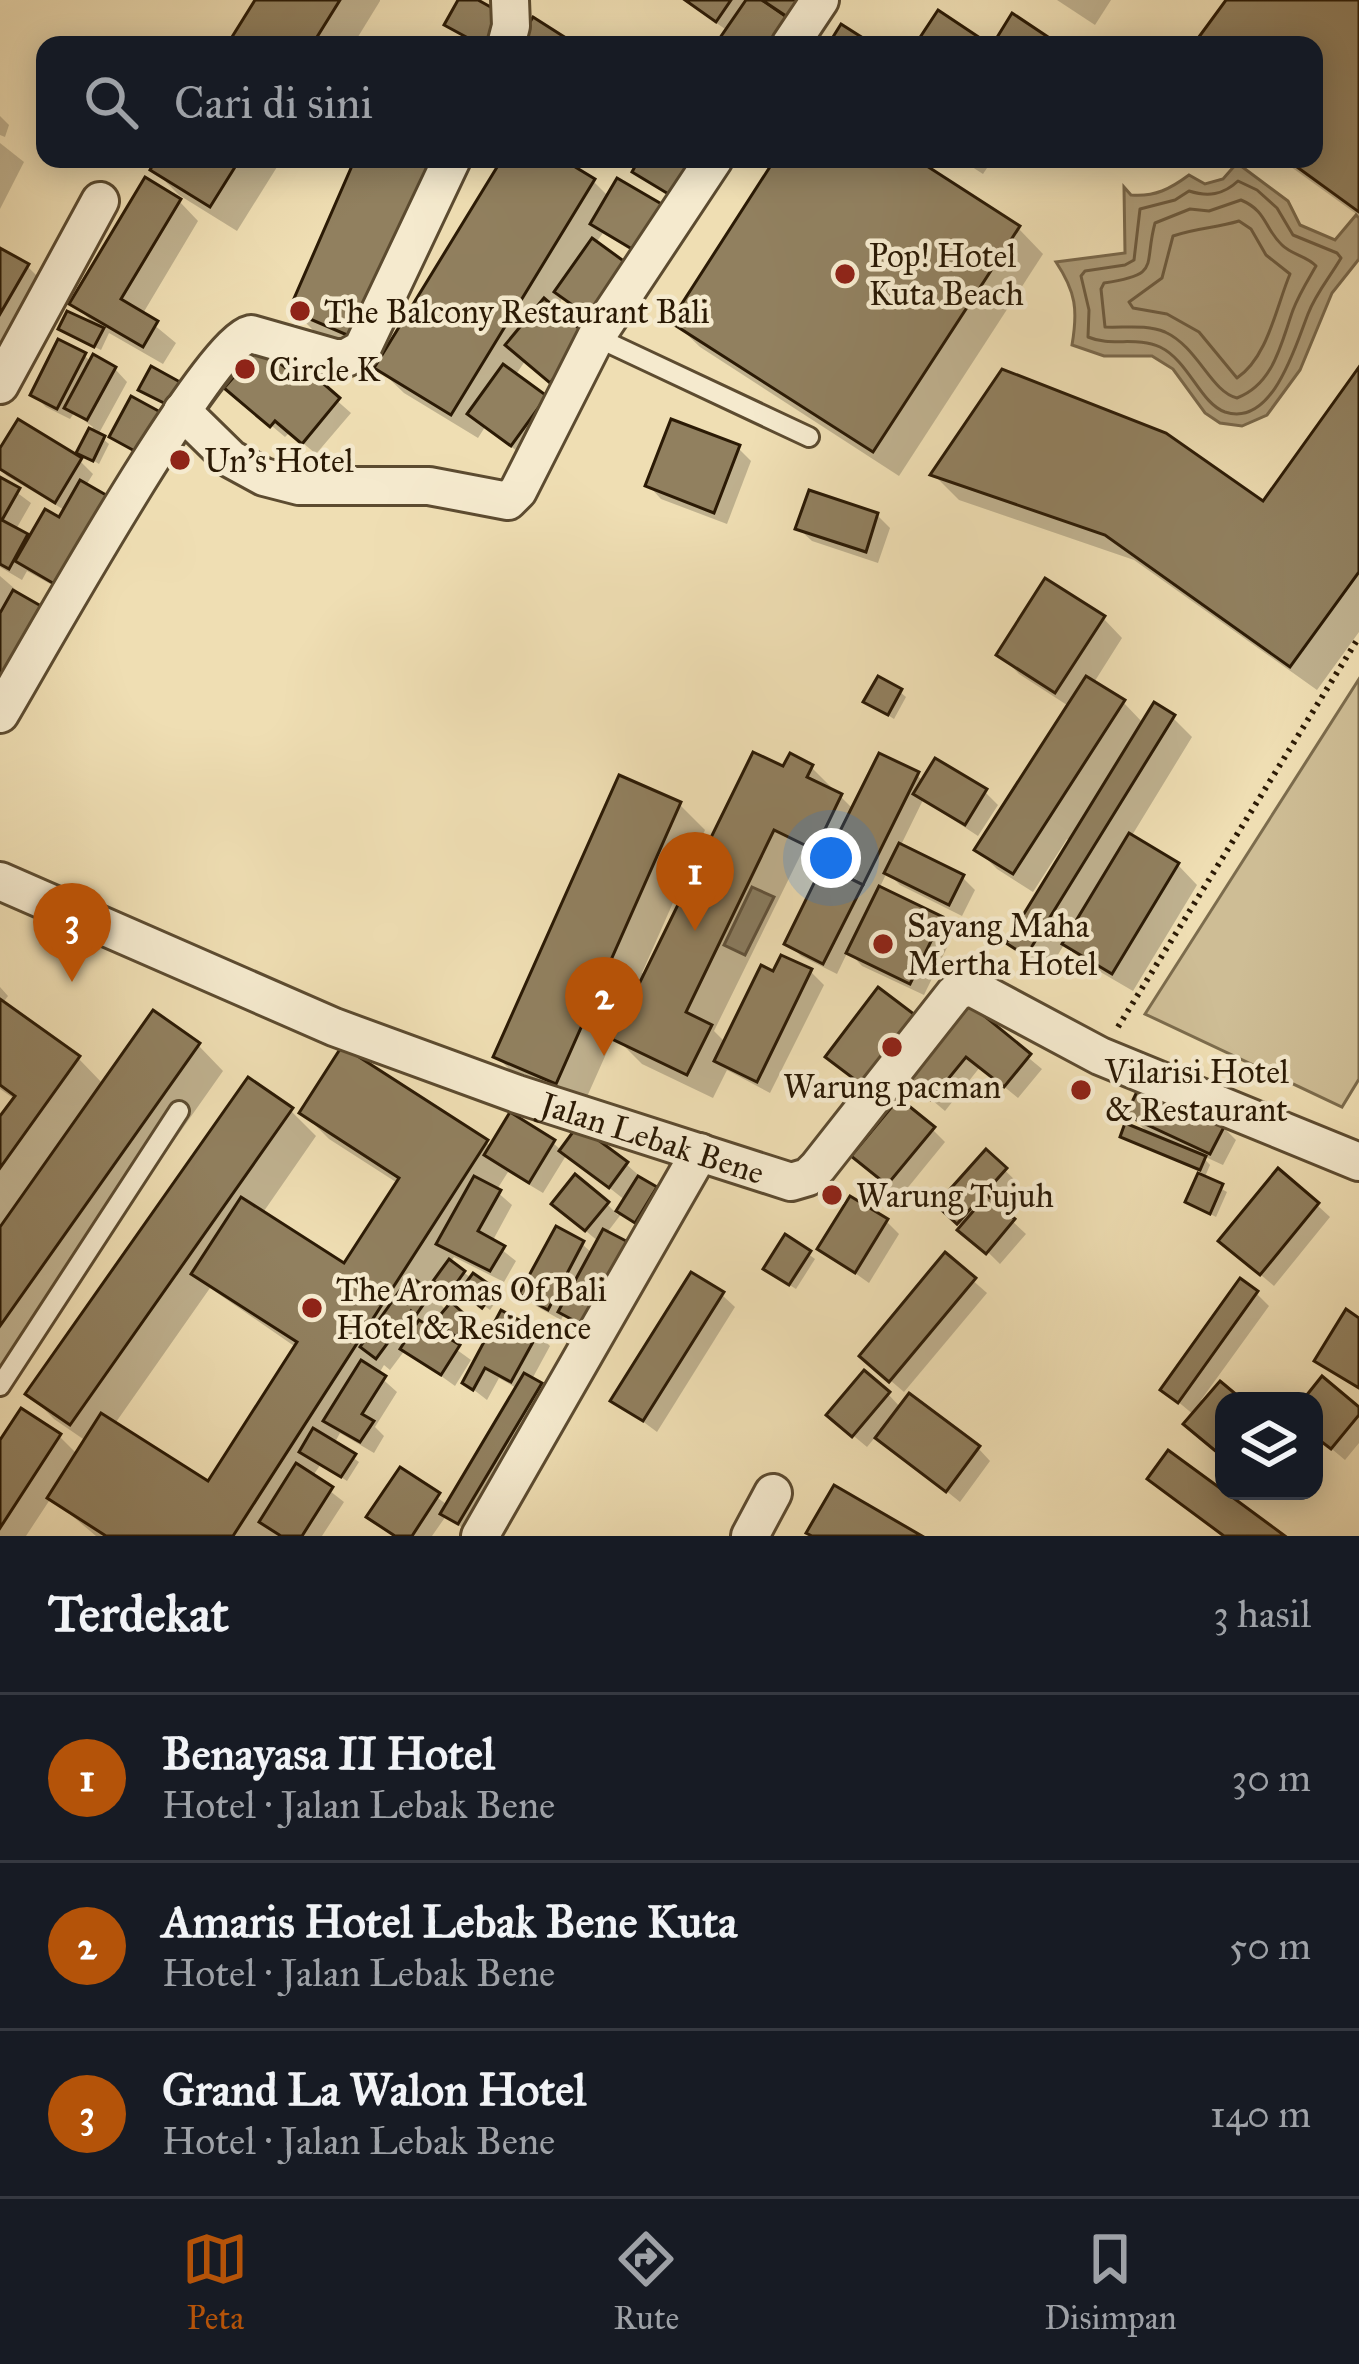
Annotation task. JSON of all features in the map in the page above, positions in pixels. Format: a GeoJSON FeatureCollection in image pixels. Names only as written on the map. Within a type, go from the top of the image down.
{"type":"FeatureCollection","features":[{"type":"Feature","properties":{"kind":"street"},"geometry":{"type":"LineString","coordinates":[[509,36],[510,0]]}},
{"type":"Feature","properties":{"kind":"street"},"geometry":{"type":"LineString","coordinates":[[796,36],[820,0]]}},
{"type":"Feature","properties":{"kind":"street"},"geometry":{"type":"LineString","coordinates":[[0,714],[182,411],[232,344],[244,335],[335,358],[362,349],[448,168]]}},
{"type":"Feature","properties":{"kind":"street"},"geometry":{"type":"LineString","coordinates":[[182,411],[231,459],[264,477],[299,486],[429,485],[508,501],[518,491],[596,337],[708,168]]}},
{"type":"Feature","properties":{"kind":"street"},"geometry":{"type":"LineString","coordinates":[[0,385],[100,201]]}},
{"type":"Feature","properties":{"kind":"street","name":"Jalan Lebak Bene"},"geometry":{"type":"LineString","coordinates":[[0,880],[334,1027],[518,1094],[790,1182],[808,1177],[961,987],[985,993],[1100,1056],[1359,1162]]}},
{"type":"Feature","properties":{"kind":"street"},"geometry":{"type":"LineString","coordinates":[[480,1536],[700,1152]]}},
{"type":"Feature","properties":{"kind":"street"},"geometry":{"type":"LineString","coordinates":[[750,1536],[773,1493]]}},
{"type":"Feature","properties":{"kind":"lane"},"geometry":{"type":"LineString","coordinates":[[596,337],[809,437]]}},
{"type":"Feature","properties":{"kind":"lane"},"geometry":{"type":"LineString","coordinates":[[0,1385],[179,1111]]}},
{"type":"Feature","properties":{"kind":"path"},"geometry":{"type":"LineString","coordinates":[[1100,1056],[1359,637]]}},
{"type":"Feature","properties":{"kind":"shaded area"},"geometry":{"type":"Polygon","coordinates":[[[1359,679],[1359,1079],[1342,1107],[1145,1014],[1359,679]]]}},
{"type":"Feature","properties":{"kind":"water"},"geometry":{"type":"Polygon","coordinates":[[[1233,168],[1244,168],[1288,201],[1300,225],[1335,240],[1356,215],[1359,218],[1359,259],[1332,293],[1300,370],[1267,415],[1242,426],[1220,423],[1205,413],[1173,369],[1152,356],[1104,356],[1072,345],[1074,302],[1056,262],[1125,253],[1124,187],[1131,195],[1148,195],[1189,175],[1205,184],[1223,179],[1233,168]]]}},
{"type":"Feature","properties":{"kind":"water"},"geometry":{"type":"Polygon","coordinates":[[[752,887],[774,897],[745,955],[724,945],[752,887]]]}},
{"type":"Feature","properties":{"kind":"building"},"geometry":{"type":"Polygon","coordinates":[[[255,0],[340,0],[318,36],[233,36],[255,0]]]}},
{"type":"Feature","properties":{"kind":"building"},"geometry":{"type":"Polygon","coordinates":[[[458,0],[478,0],[505,15],[494,36],[464,36],[444,25],[458,0]]]}},
{"type":"Feature","properties":{"kind":"building"},"geometry":{"type":"Polygon","coordinates":[[[685,0],[731,0],[716,22],[685,0]]]}},
{"type":"Feature","properties":{"kind":"building"},"geometry":{"type":"Polygon","coordinates":[[[746,0],[762,0],[801,27],[795,36],[721,36],[746,0]]]}},
{"type":"Feature","properties":{"kind":"building"},"geometry":{"type":"Polygon","coordinates":[[[762,0],[802,0],[789,18],[762,0]]]}},
{"type":"Feature","properties":{"kind":"building"},"geometry":{"type":"Polygon","coordinates":[[[1226,0],[1359,0],[1359,212],[1298,168],[1323,168],[1323,36],[1200,36],[1226,0]]]}},
{"type":"Feature","properties":{"kind":"building"},"geometry":{"type":"Polygon","coordinates":[[[938,10],[977,36],[921,36],[938,10]]]}},
{"type":"Feature","properties":{"kind":"building"},"geometry":{"type":"Polygon","coordinates":[[[1012,13],[1046,36],[998,36],[1012,13]]]}},
{"type":"Feature","properties":{"kind":"building"},"geometry":{"type":"Polygon","coordinates":[[[533,17],[563,36],[521,36],[533,17]]]}},
{"type":"Feature","properties":{"kind":"building"},"geometry":{"type":"Polygon","coordinates":[[[841,24],[860,36],[834,36],[841,24]]]}},
{"type":"Feature","properties":{"kind":"building"},"geometry":{"type":"Polygon","coordinates":[[[151,168],[234,168],[210,207],[151,168]]]}},
{"type":"Feature","properties":{"kind":"building"},"geometry":{"type":"Polygon","coordinates":[[[351,168],[429,168],[354,338],[289,310],[351,168]]]}},
{"type":"Feature","properties":{"kind":"building"},"geometry":{"type":"Polygon","coordinates":[[[496,168],[577,168],[595,179],[451,415],[374,368],[496,168]]]}},
{"type":"Feature","properties":{"kind":"building"},"geometry":{"type":"Polygon","coordinates":[[[634,168],[700,168],[680,201],[632,172],[634,168]]]}},
{"type":"Feature","properties":{"kind":"building","name":"Pop! Hotel Kuta Beach"},"geometry":{"type":"Polygon","coordinates":[[[769,168],[930,168],[1020,226],[873,452],[670,322],[769,168]]]}},
{"type":"Feature","properties":{"kind":"building"},"geometry":{"type":"Polygon","coordinates":[[[145,177],[181,199],[121,299],[158,321],[143,347],[69,304],[145,177]]]}},
{"type":"Feature","properties":{"kind":"building"},"geometry":{"type":"Polygon","coordinates":[[[617,178],[665,206],[637,252],[590,224],[617,178]]]}},
{"type":"Feature","properties":{"kind":"building"},"geometry":{"type":"Polygon","coordinates":[[[592,238],[636,270],[599,324],[554,292],[592,238]]]}},
{"type":"Feature","properties":{"kind":"building"},"geometry":{"type":"Polygon","coordinates":[[[0,248],[29,264],[0,314],[0,248]]]}},
{"type":"Feature","properties":{"kind":"building"},"geometry":{"type":"Polygon","coordinates":[[[544,298],[589,337],[550,383],[505,345],[544,298]]]}},
{"type":"Feature","properties":{"kind":"building"},"geometry":{"type":"Polygon","coordinates":[[[67,311],[104,328],[94,347],[58,329],[67,311]]]}},
{"type":"Feature","properties":{"kind":"building"},"geometry":{"type":"Polygon","coordinates":[[[58,339],[86,353],[57,409],[30,395],[58,339]]]}},
{"type":"Feature","properties":{"kind":"building"},"geometry":{"type":"Polygon","coordinates":[[[260,347],[293,374],[301,364],[340,398],[302,444],[275,421],[270,427],[224,388],[260,347]]]}},
{"type":"Feature","properties":{"kind":"building"},"geometry":{"type":"Polygon","coordinates":[[[93,354],[116,367],[87,420],[64,408],[93,354]]]}},
{"type":"Feature","properties":{"kind":"building"},"geometry":{"type":"Polygon","coordinates":[[[503,364],[547,396],[511,446],[467,414],[503,364]]]}},
{"type":"Feature","properties":{"kind":"building"},"geometry":{"type":"Polygon","coordinates":[[[151,366],[180,382],[168,405],[138,390],[151,366]]]}},
{"type":"Feature","properties":{"kind":"building"},"geometry":{"type":"Polygon","coordinates":[[[1359,367],[1359,572],[1290,667],[1105,535],[930,475],[1002,369],[1166,433],[1263,501],[1359,367]]]}},
{"type":"Feature","properties":{"kind":"building"},"geometry":{"type":"Polygon","coordinates":[[[131,396],[164,414],[142,455],[109,437],[131,396]]]}},
{"type":"Feature","properties":{"kind":"building"},"geometry":{"type":"Polygon","coordinates":[[[18,419],[82,458],[55,503],[0,469],[0,448],[18,419]]]}},
{"type":"Feature","properties":{"kind":"building"},"geometry":{"type":"Polygon","coordinates":[[[671,419],[740,445],[714,513],[645,486],[671,419]]]}},
{"type":"Feature","properties":{"kind":"building"},"geometry":{"type":"Polygon","coordinates":[[[89,428],[105,436],[93,461],[76,453],[89,428]]]}},
{"type":"Feature","properties":{"kind":"building"},"geometry":{"type":"Polygon","coordinates":[[[0,477],[20,488],[2,520],[28,534],[9,569],[0,564],[0,477]]]}},
{"type":"Feature","properties":{"kind":"building"},"geometry":{"type":"Polygon","coordinates":[[[80,480],[113,499],[63,589],[15,561],[45,509],[59,517],[80,480]]]}},
{"type":"Feature","properties":{"kind":"building"},"geometry":{"type":"Polygon","coordinates":[[[809,490],[878,513],[866,552],[795,529],[809,490]]]}},
{"type":"Feature","properties":{"kind":"building"},"geometry":{"type":"Polygon","coordinates":[[[1045,578],[1105,616],[1055,693],[996,655],[1045,578]]]}},
{"type":"Feature","properties":{"kind":"building"},"geometry":{"type":"Polygon","coordinates":[[[13,590],[41,606],[0,677],[0,613],[13,590]]]}},
{"type":"Feature","properties":{"kind":"building"},"geometry":{"type":"Polygon","coordinates":[[[878,676],[902,689],[888,715],[863,702],[878,676]]]}},
{"type":"Feature","properties":{"kind":"building"},"geometry":{"type":"Polygon","coordinates":[[[1086,676],[1125,700],[1013,874],[974,850],[1086,676]]]}},
{"type":"Feature","properties":{"kind":"building"},"geometry":{"type":"Polygon","coordinates":[[[1154,702],[1175,715],[1026,956],[1006,943],[1154,702]]]}},
{"type":"Feature","properties":{"kind":"building"},"geometry":{"type":"Polygon","coordinates":[[[753,752],[783,766],[790,753],[813,765],[807,777],[842,794],[815,850],[774,830],[686,1012],[712,1025],[687,1075],[612,1039],[753,752]]]}},
{"type":"Feature","properties":{"kind":"building"},"geometry":{"type":"Polygon","coordinates":[[[879,753],[919,772],[863,885],[823,865],[879,753]]]}},
{"type":"Feature","properties":{"kind":"building"},"geometry":{"type":"Polygon","coordinates":[[[935,758],[987,789],[965,825],[913,794],[935,758]]]}},
{"type":"Feature","properties":{"kind":"building"},"geometry":{"type":"Polygon","coordinates":[[[619,775],[681,802],[556,1084],[493,1057],[619,775]]]}},
{"type":"Feature","properties":{"kind":"building"},"geometry":{"type":"Polygon","coordinates":[[[1129,833],[1179,863],[1112,974],[1062,944],[1129,833]]]}},
{"type":"Feature","properties":{"kind":"building"},"geometry":{"type":"Polygon","coordinates":[[[899,843],[964,875],[949,905],[884,873],[899,843]]]}},
{"type":"Feature","properties":{"kind":"building"},"geometry":{"type":"Polygon","coordinates":[[[823,865],[863,885],[823,964],[784,944],[823,865]]]}},
{"type":"Feature","properties":{"kind":"building"},"geometry":{"type":"Polygon","coordinates":[[[879,886],[943,917],[910,984],[846,953],[879,886]]]}},
{"type":"Feature","properties":{"kind":"building"},"geometry":{"type":"Polygon","coordinates":[[[781,955],[812,969],[757,1082],[714,1061],[761,965],[773,971],[781,955]]]}},
{"type":"Feature","properties":{"kind":"building"},"geometry":{"type":"Polygon","coordinates":[[[878,987],[919,1018],[866,1088],[825,1057],[878,987]]]}},
{"type":"Feature","properties":{"kind":"building"},"geometry":{"type":"Polygon","coordinates":[[[0,999],[80,1056],[0,1168],[0,1116],[15,1096],[0,1085],[0,999]]]}},
{"type":"Feature","properties":{"kind":"building"},"geometry":{"type":"Polygon","coordinates":[[[966,1001],[1031,1054],[1004,1087],[966,1057],[931,1100],[902,1077],[966,1001]]]}},
{"type":"Feature","properties":{"kind":"building"},"geometry":{"type":"Polygon","coordinates":[[[153,1010],[200,1043],[0,1326],[0,1227],[153,1010]]]}},
{"type":"Feature","properties":{"kind":"building","name":"The Aromas Of Bali Hotel & Residence"},"geometry":{"type":"Polygon","coordinates":[[[342,1046],[488,1140],[233,1536],[106,1536],[47,1498],[101,1413],[208,1481],[297,1342],[191,1274],[241,1197],[344,1263],[399,1178],[299,1113],[342,1046]]]}},
{"type":"Feature","properties":{"kind":"building"},"geometry":{"type":"Polygon","coordinates":[[[248,1077],[293,1108],[70,1425],[25,1394],[248,1077]]]}},
{"type":"Feature","properties":{"kind":"building"},"geometry":{"type":"Polygon","coordinates":[[[1140,1085],[1225,1125],[1210,1154],[1126,1115],[1140,1085]]]}},
{"type":"Feature","properties":{"kind":"building"},"geometry":{"type":"Polygon","coordinates":[[[899,1098],[935,1127],[887,1185],[851,1156],[899,1098]]]}},
{"type":"Feature","properties":{"kind":"building"},"geometry":{"type":"Polygon","coordinates":[[[510,1112],[555,1140],[529,1183],[484,1155],[510,1112]]]}},
{"type":"Feature","properties":{"kind":"building"},"geometry":{"type":"Polygon","coordinates":[[[1125,1123],[1206,1156],[1200,1170],[1120,1137],[1125,1123]]]}},
{"type":"Feature","properties":{"kind":"building"},"geometry":{"type":"Polygon","coordinates":[[[578,1125],[628,1162],[609,1188],[559,1151],[578,1125]]]}},
{"type":"Feature","properties":{"kind":"building"},"geometry":{"type":"Polygon","coordinates":[[[986,1149],[1007,1168],[957,1224],[936,1205],[986,1149]]]}},
{"type":"Feature","properties":{"kind":"building"},"geometry":{"type":"Polygon","coordinates":[[[1278,1168],[1319,1203],[1260,1275],[1218,1241],[1278,1168]]]}},
{"type":"Feature","properties":{"kind":"building"},"geometry":{"type":"Polygon","coordinates":[[[1198,1173],[1223,1184],[1210,1214],[1185,1202],[1198,1173]]]}},
{"type":"Feature","properties":{"kind":"building"},"geometry":{"type":"Polygon","coordinates":[[[575,1174],[609,1202],[585,1231],[551,1204],[575,1174]]]}},
{"type":"Feature","properties":{"kind":"building"},"geometry":{"type":"Polygon","coordinates":[[[474,1176],[501,1190],[478,1231],[505,1246],[490,1271],[436,1244],[474,1176]]]}},
{"type":"Feature","properties":{"kind":"building"},"geometry":{"type":"Polygon","coordinates":[[[638,1176],[657,1187],[635,1223],[616,1211],[638,1176]]]}},
{"type":"Feature","properties":{"kind":"building"},"geometry":{"type":"Polygon","coordinates":[[[987,1195],[1015,1219],[986,1254],[957,1230],[987,1195]]]}},
{"type":"Feature","properties":{"kind":"building"},"geometry":{"type":"Polygon","coordinates":[[[850,1196],[888,1219],[855,1273],[817,1249],[850,1196]]]}},
{"type":"Feature","properties":{"kind":"building"},"geometry":{"type":"Polygon","coordinates":[[[556,1226],[584,1241],[548,1310],[519,1294],[556,1226]]]}},
{"type":"Feature","properties":{"kind":"building"},"geometry":{"type":"Polygon","coordinates":[[[603,1229],[630,1243],[584,1326],[558,1312],[603,1229]]]}},
{"type":"Feature","properties":{"kind":"building"},"geometry":{"type":"Polygon","coordinates":[[[785,1234],[811,1251],[789,1285],[763,1269],[785,1234]]]}},
{"type":"Feature","properties":{"kind":"building"},"geometry":{"type":"Polygon","coordinates":[[[945,1252],[976,1278],[889,1382],[859,1356],[945,1252]]]}},
{"type":"Feature","properties":{"kind":"building"},"geometry":{"type":"Polygon","coordinates":[[[449,1259],[465,1271],[450,1292],[433,1281],[449,1259]]]}},
{"type":"Feature","properties":{"kind":"building"},"geometry":{"type":"Polygon","coordinates":[[[691,1272],[724,1292],[643,1421],[610,1401],[691,1272]]]}},
{"type":"Feature","properties":{"kind":"building"},"geometry":{"type":"Polygon","coordinates":[[[473,1273],[496,1289],[482,1308],[460,1291],[473,1273]]]}},
{"type":"Feature","properties":{"kind":"building"},"geometry":{"type":"Polygon","coordinates":[[[410,1276],[432,1292],[416,1315],[411,1311],[376,1359],[360,1347],[410,1276]]]}},
{"type":"Feature","properties":{"kind":"building"},"geometry":{"type":"Polygon","coordinates":[[[1240,1278],[1258,1291],[1178,1403],[1160,1390],[1240,1278]]]}},
{"type":"Feature","properties":{"kind":"building"},"geometry":{"type":"Polygon","coordinates":[[[451,1302],[471,1320],[456,1337],[436,1320],[451,1302]]]}},
{"type":"Feature","properties":{"kind":"building"},"geometry":{"type":"Polygon","coordinates":[[[1346,1309],[1359,1318],[1359,1388],[1314,1361],[1346,1309]]]}},
{"type":"Feature","properties":{"kind":"building"},"geometry":{"type":"Polygon","coordinates":[[[501,1310],[539,1331],[511,1382],[485,1368],[473,1390],[462,1383],[501,1310]]]}},
{"type":"Feature","properties":{"kind":"building"},"geometry":{"type":"Polygon","coordinates":[[[419,1320],[460,1345],[441,1375],[400,1349],[419,1320]]]}},
{"type":"Feature","properties":{"kind":"building"},"geometry":{"type":"Polygon","coordinates":[[[361,1360],[386,1376],[362,1414],[374,1421],[360,1442],[323,1421],[361,1360]]]}},
{"type":"Feature","properties":{"kind":"building"},"geometry":{"type":"Polygon","coordinates":[[[864,1370],[890,1392],[852,1437],[826,1415],[864,1370]]]}},
{"type":"Feature","properties":{"kind":"building"},"geometry":{"type":"Polygon","coordinates":[[[524,1373],[542,1383],[458,1524],[440,1514],[524,1373]]]}},
{"type":"Feature","properties":{"kind":"building"},"geometry":{"type":"Polygon","coordinates":[[[1322,1376],[1359,1407],[1359,1415],[1331,1449],[1323,1443],[1323,1392],[1309,1392],[1322,1376]]]}},
{"type":"Feature","properties":{"kind":"building"},"geometry":{"type":"Polygon","coordinates":[[[1220,1381],[1233,1392],[1215,1392],[1215,1451],[1183,1424],[1220,1381]]]}},
{"type":"Feature","properties":{"kind":"building"},"geometry":{"type":"Polygon","coordinates":[[[909,1393],[980,1446],[946,1492],[875,1438],[909,1393]]]}},
{"type":"Feature","properties":{"kind":"building"},"geometry":{"type":"Polygon","coordinates":[[[21,1408],[61,1434],[0,1528],[0,1440],[21,1408]]]}},
{"type":"Feature","properties":{"kind":"building"},"geometry":{"type":"Polygon","coordinates":[[[313,1428],[356,1454],[341,1477],[299,1452],[313,1428]]]}},
{"type":"Feature","properties":{"kind":"building"},"geometry":{"type":"Polygon","coordinates":[[[1168,1450],[1215,1485],[1215,1500],[1236,1500],[1285,1536],[1224,1536],[1147,1479],[1168,1450]]]}},
{"type":"Feature","properties":{"kind":"building"},"geometry":{"type":"Polygon","coordinates":[[[296,1463],[333,1487],[302,1536],[281,1536],[259,1522],[296,1463]]]}},
{"type":"Feature","properties":{"kind":"building"},"geometry":{"type":"Polygon","coordinates":[[[400,1467],[440,1493],[412,1536],[395,1536],[366,1517],[400,1467]]]}},
{"type":"Feature","properties":{"kind":"building"},"geometry":{"type":"Polygon","coordinates":[[[834,1485],[922,1536],[806,1533],[834,1485]]]}},
{"type":"Feature","properties":{"kind":"place","name":"Pop! Hotel Kuta Beach"},"geometry":{"type":"Point","coordinates":[845,274]}},
{"type":"Feature","properties":{"kind":"place","name":"The Balcony Restaurant Bali"},"geometry":{"type":"Point","coordinates":[300,311]}},
{"type":"Feature","properties":{"kind":"place","name":"Circle K"},"geometry":{"type":"Point","coordinates":[245,369]}},
{"type":"Feature","properties":{"kind":"place","name":"Un's Hotel"},"geometry":{"type":"Point","coordinates":[180,460]}},
{"type":"Feature","properties":{"kind":"place","name":"Benayasa II Hotel"},"geometry":{"type":"Point","coordinates":[695,931]}},
{"type":"Feature","properties":{"kind":"place","name":"Sayang Maha Mertha Hotel"},"geometry":{"type":"Point","coordinates":[883,944]}},
{"type":"Feature","properties":{"kind":"place","name":"Grand La Walon Hotel"},"geometry":{"type":"Point","coordinates":[72,982]}},
{"type":"Feature","properties":{"kind":"place","name":"Warung pacman"},"geometry":{"type":"Point","coordinates":[892,1047]}},
{"type":"Feature","properties":{"kind":"place","name":"Amaris Hotel Lebak Bene Kuta"},"geometry":{"type":"Point","coordinates":[604,1056]}},
{"type":"Feature","properties":{"kind":"place","name":"Vilarisi Hotel & Restaurant"},"geometry":{"type":"Point","coordinates":[1081,1090]}},
{"type":"Feature","properties":{"kind":"place","name":"Warung Tujuh"},"geometry":{"type":"Point","coordinates":[832,1195]}},
{"type":"Feature","properties":{"kind":"place","name":"The Aromas Of Bali Hotel & Residence"},"geometry":{"type":"Point","coordinates":[312,1308]}}]}
